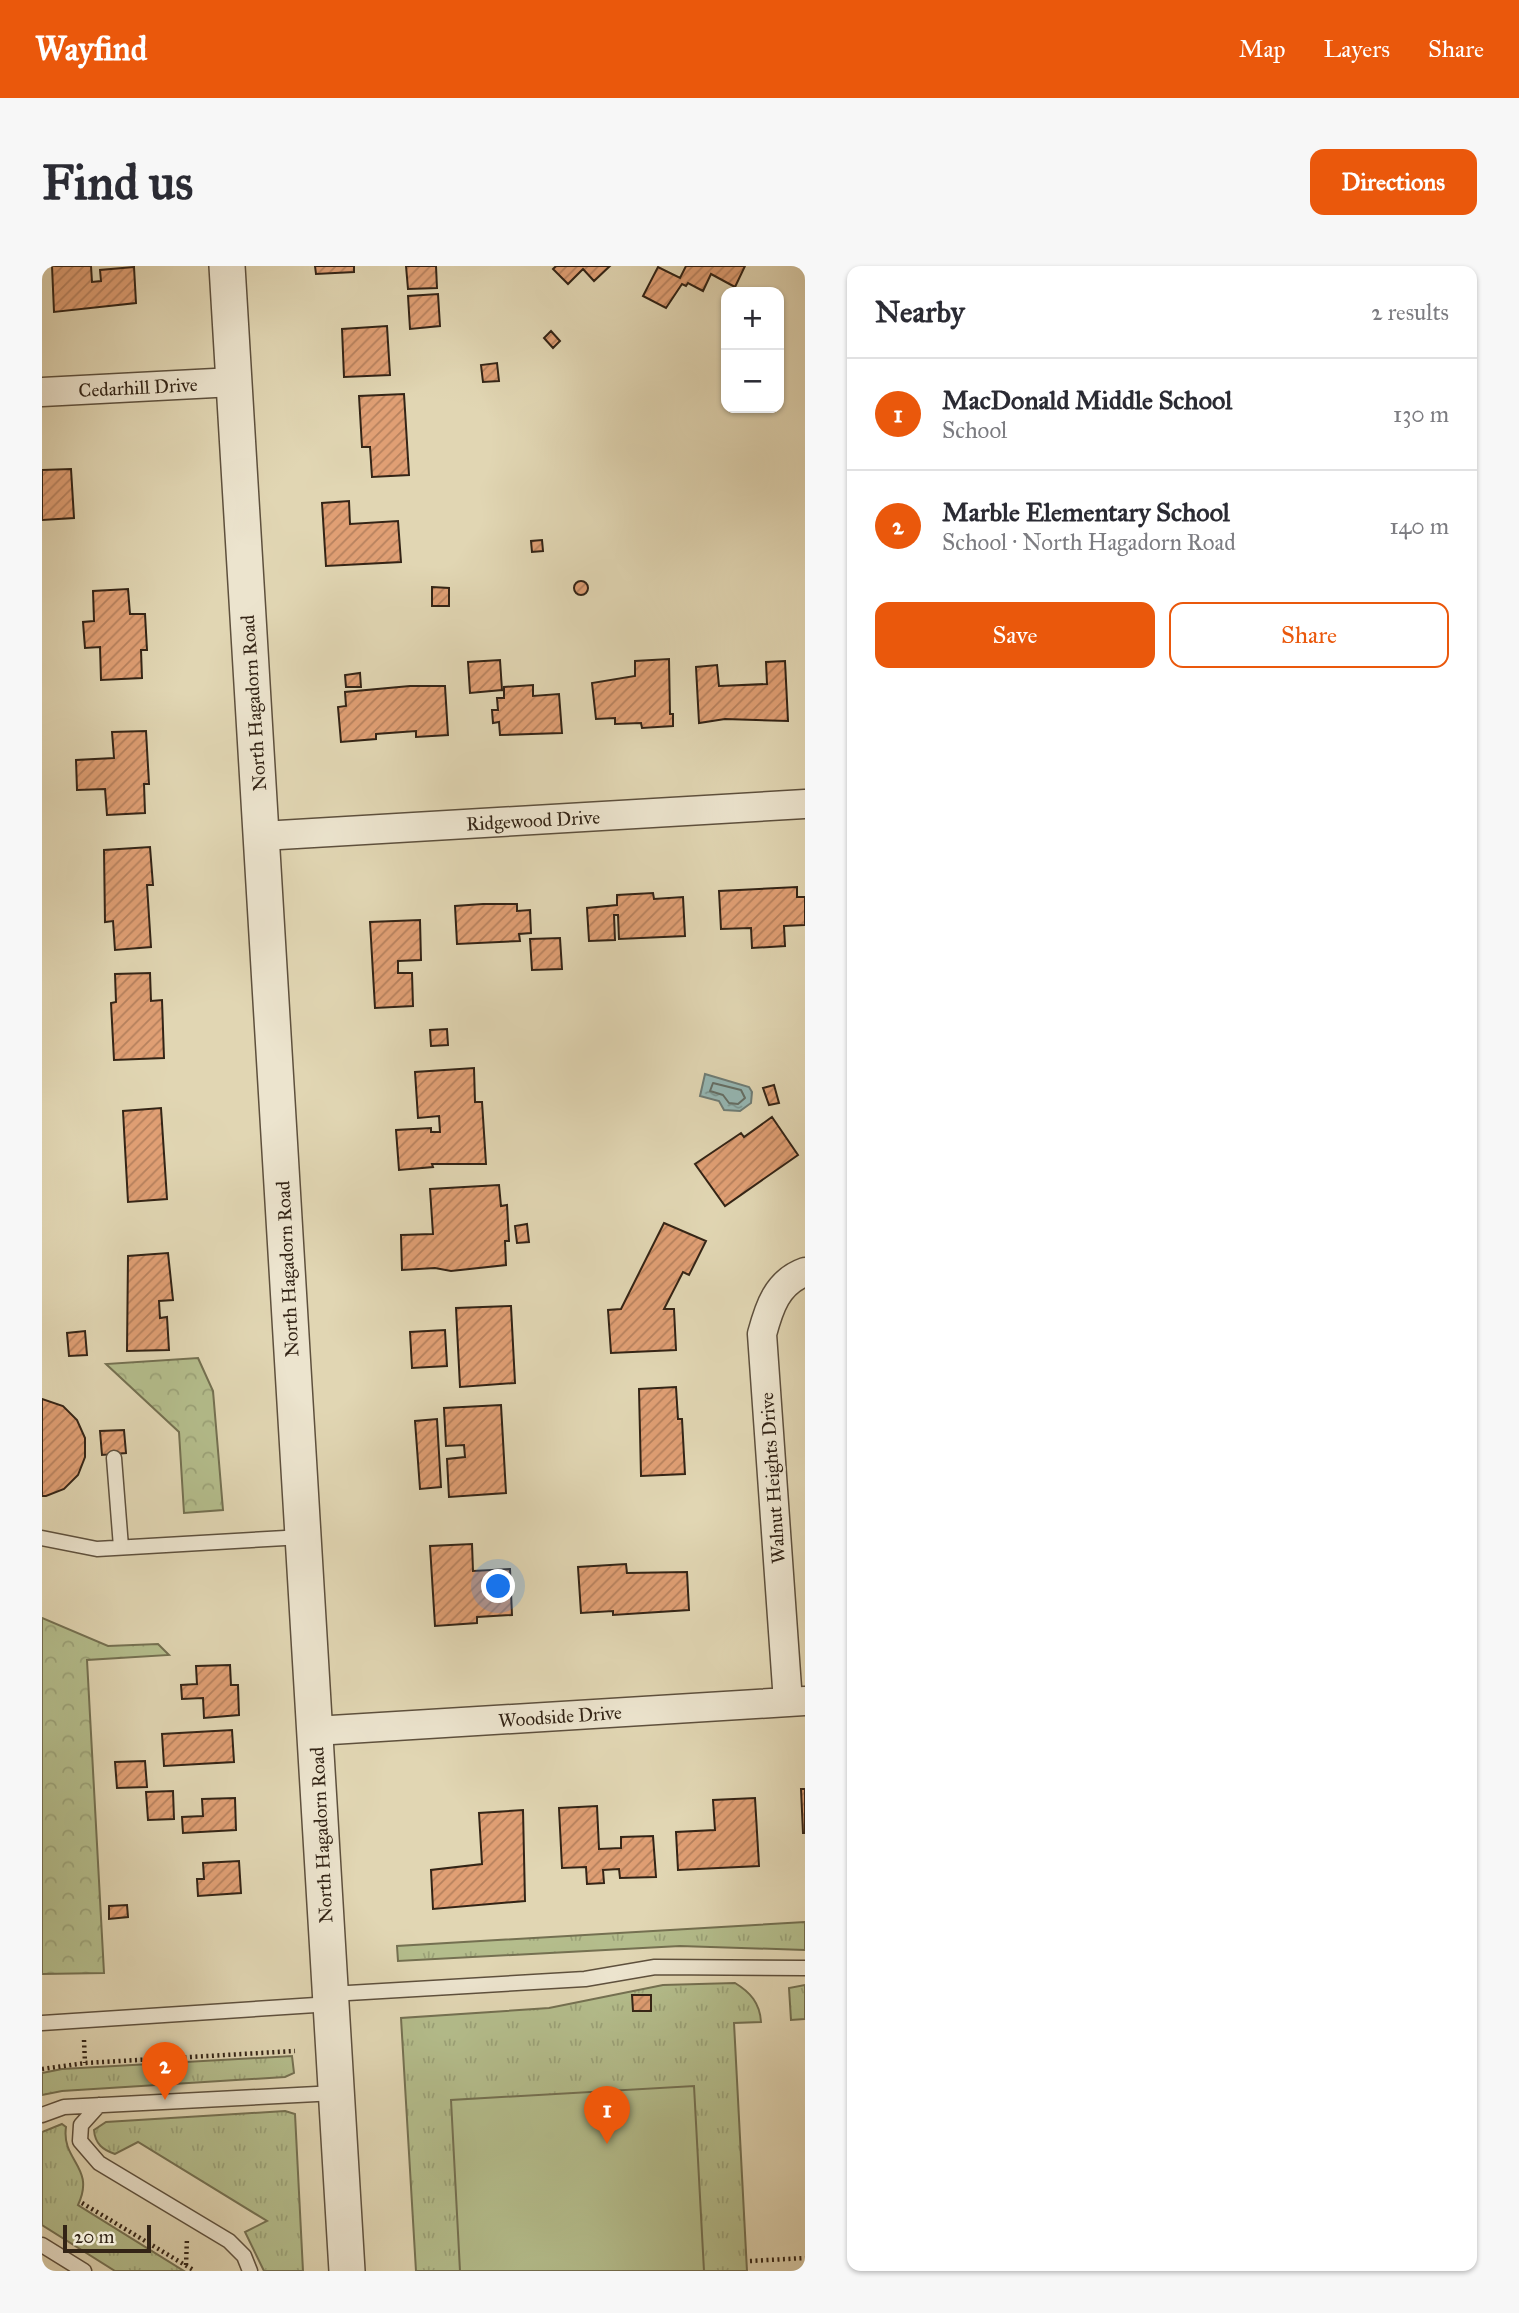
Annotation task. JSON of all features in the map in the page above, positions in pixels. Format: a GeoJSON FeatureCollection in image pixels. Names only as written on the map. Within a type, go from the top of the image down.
{"type":"FeatureCollection","features":[{"type":"Feature","properties":{"kind":"street","name":"North Hagadorn Road"},"geometry":{"type":"LineString","coordinates":[[227,266],[347,2271]]}},
{"type":"Feature","properties":{"kind":"street","name":"Cedarhill Drive"},"geometry":{"type":"LineString","coordinates":[[42,393],[234,382]]}},
{"type":"Feature","properties":{"kind":"street","name":"Ridgewood Drive"},"geometry":{"type":"LineString","coordinates":[[261,836],[805,804]]}},
{"type":"Feature","properties":{"kind":"street","name":"Walnut Heights Drive"},"geometry":{"type":"LineString","coordinates":[[797,1701],[762,1334],[772,1301],[793,1276],[805,1272]]}},
{"type":"Feature","properties":{"kind":"street","name":"Woodside Drive"},"geometry":{"type":"LineString","coordinates":[[314,1731],[797,1701]]}},
{"type":"Feature","properties":{"kind":"lane"},"geometry":{"type":"LineString","coordinates":[[114,1458],[121,1547]]}},
{"type":"Feature","properties":{"kind":"lane"},"geometry":{"type":"LineString","coordinates":[[42,1538],[97,1549],[303,1537]]}},
{"type":"Feature","properties":{"kind":"lane"},"geometry":{"type":"LineString","coordinates":[[42,2023],[585,1979],[655,1967],[805,1968]]}},
{"type":"Feature","properties":{"kind":"lane"},"geometry":{"type":"LineString","coordinates":[[42,2115],[64,2107],[336,2094]]}},
{"type":"Feature","properties":{"kind":"lane"},"geometry":{"type":"LineString","coordinates":[[99,2105],[81,2125],[80,2141],[99,2163],[229,2241],[244,2256],[250,2271]]}},
{"type":"Feature","properties":{"kind":"lane"},"geometry":{"type":"LineString","coordinates":[[42,2245],[84,2271]]}},
{"type":"Feature","properties":{"kind":"path"},"geometry":{"type":"LineString","coordinates":[[42,2069],[85,2063],[295,2051]]}},
{"type":"Feature","properties":{"kind":"path"},"geometry":{"type":"LineString","coordinates":[[82,2203],[195,2271]]}},
{"type":"Feature","properties":{"kind":"path"},"geometry":{"type":"LineString","coordinates":[[750,2261],[805,2258]]}},
{"type":"Feature","properties":{"kind":"green space"},"geometry":{"type":"Polygon","coordinates":[[[198,1358],[213,1391],[223,1510],[184,1513],[179,1432],[106,1364],[198,1358]]]}},
{"type":"Feature","properties":{"kind":"green space"},"geometry":{"type":"Polygon","coordinates":[[[42,1618],[108,1646],[158,1644],[169,1655],[87,1660],[104,1973],[42,1974],[42,1618]]]}},
{"type":"Feature","properties":{"kind":"green space"},"geometry":{"type":"Polygon","coordinates":[[[805,1922],[805,1950],[680,1946],[398,1961],[397,1946],[805,1922]]]}},
{"type":"Feature","properties":{"kind":"green space"},"geometry":{"type":"Polygon","coordinates":[[[735,1983],[753,1999],[759,2009],[761,2022],[734,2023],[747,2271],[416,2271],[401,2018],[549,2008],[663,1985],[735,1983]]]}},
{"type":"Feature","properties":{"kind":"green space"},"geometry":{"type":"Polygon","coordinates":[[[805,1985],[805,2019],[791,2020],[789,1988],[805,1985]]]}},
{"type":"Feature","properties":{"kind":"green space"},"geometry":{"type":"Polygon","coordinates":[[[292,2056],[294,2073],[285,2077],[62,2091],[42,2095],[42,2073],[62,2069],[292,2056]]]}},
{"type":"Feature","properties":{"kind":"green space"},"geometry":{"type":"Polygon","coordinates":[[[694,2086],[704,2271],[460,2271],[451,2100],[694,2086]]]}},
{"type":"Feature","properties":{"kind":"green space"},"geometry":{"type":"Polygon","coordinates":[[[285,2111],[295,2114],[303,2271],[264,2271],[245,2232],[267,2221],[138,2142],[115,2154],[107,2151],[98,2143],[94,2130],[106,2122],[285,2111]]]}},
{"type":"Feature","properties":{"kind":"green space"},"geometry":{"type":"Polygon","coordinates":[[[62,2124],[66,2127],[68,2148],[83,2182],[78,2205],[184,2271],[115,2271],[42,2225],[42,2132],[62,2124]]]}},
{"type":"Feature","properties":{"kind":"water"},"geometry":{"type":"Polygon","coordinates":[[[705,1074],[749,1087],[752,1092],[751,1103],[740,1111],[724,1110],[719,1101],[700,1096],[705,1074]]]}},
{"type":"Feature","properties":{"kind":"building"},"geometry":{"type":"Polygon","coordinates":[[[52,266],[91,266],[92,282],[101,281],[100,270],[134,267],[136,303],[54,312],[52,266]]]}},
{"type":"Feature","properties":{"kind":"building"},"geometry":{"type":"Polygon","coordinates":[[[315,266],[354,266],[354,272],[316,274],[315,266]]]}},
{"type":"Feature","properties":{"kind":"building"},"geometry":{"type":"Polygon","coordinates":[[[406,266],[436,266],[437,288],[408,289],[406,266]]]}},
{"type":"Feature","properties":{"kind":"building"},"geometry":{"type":"Polygon","coordinates":[[[556,266],[610,266],[594,281],[583,269],[568,284],[553,269],[556,266]]]}},
{"type":"Feature","properties":{"kind":"building"},"geometry":{"type":"Polygon","coordinates":[[[686,266],[745,266],[735,287],[711,274],[703,291],[688,283],[686,286],[682,284],[666,308],[643,296],[658,267],[680,278],[686,266]]]}},
{"type":"Feature","properties":{"kind":"building"},"geometry":{"type":"Polygon","coordinates":[[[438,294],[440,326],[410,329],[408,296],[438,294]]]}},
{"type":"Feature","properties":{"kind":"building"},"geometry":{"type":"Polygon","coordinates":[[[387,326],[390,375],[344,377],[342,329],[387,326]]]}},
{"type":"Feature","properties":{"kind":"building"},"geometry":{"type":"Polygon","coordinates":[[[551,331],[560,341],[553,348],[544,338],[551,331]]]}},
{"type":"Feature","properties":{"kind":"building"},"geometry":{"type":"Polygon","coordinates":[[[497,363],[499,381],[483,382],[481,365],[497,363]]]}},
{"type":"Feature","properties":{"kind":"building"},"geometry":{"type":"Polygon","coordinates":[[[404,394],[409,475],[372,477],[370,447],[362,447],[359,396],[404,394]]]}},
{"type":"Feature","properties":{"kind":"building"},"geometry":{"type":"Polygon","coordinates":[[[71,469],[74,518],[42,520],[42,470],[71,469]]]}},
{"type":"Feature","properties":{"kind":"building"},"geometry":{"type":"Polygon","coordinates":[[[349,501],[350,524],[398,521],[401,562],[326,566],[322,503],[349,501]]]}},
{"type":"Feature","properties":{"kind":"building"},"geometry":{"type":"Polygon","coordinates":[[[542,540],[543,551],[532,552],[531,541],[542,540]]]}},
{"type":"Feature","properties":{"kind":"building"},"geometry":{"type":"Polygon","coordinates":[[[578,581],[584,581],[588,588],[584,595],[578,595],[574,591],[574,585],[578,581]]]}},
{"type":"Feature","properties":{"kind":"building"},"geometry":{"type":"Polygon","coordinates":[[[432,587],[449,588],[449,606],[432,606],[432,587]]]}},
{"type":"Feature","properties":{"kind":"building"},"geometry":{"type":"Polygon","coordinates":[[[128,589],[130,614],[145,614],[147,650],[141,650],[142,678],[101,680],[100,647],[85,648],[83,622],[94,621],[93,591],[128,589]]]}},
{"type":"Feature","properties":{"kind":"building"},"geometry":{"type":"Polygon","coordinates":[[[669,659],[670,714],[673,714],[673,726],[642,728],[641,723],[615,724],[615,718],[596,719],[592,683],[635,676],[635,661],[669,659]]]}},
{"type":"Feature","properties":{"kind":"building"},"geometry":{"type":"Polygon","coordinates":[[[500,660],[502,690],[470,693],[468,662],[500,660]]]}},
{"type":"Feature","properties":{"kind":"building"},"geometry":{"type":"Polygon","coordinates":[[[785,661],[788,721],[725,719],[699,723],[696,667],[717,665],[719,686],[767,684],[766,662],[785,661]]]}},
{"type":"Feature","properties":{"kind":"building"},"geometry":{"type":"Polygon","coordinates":[[[360,673],[361,687],[346,687],[345,675],[360,673]]]}},
{"type":"Feature","properties":{"kind":"building"},"geometry":{"type":"Polygon","coordinates":[[[533,685],[533,696],[559,694],[562,733],[500,735],[499,722],[493,723],[492,710],[498,710],[497,698],[504,698],[504,687],[533,685]]]}},
{"type":"Feature","properties":{"kind":"building"},"geometry":{"type":"Polygon","coordinates":[[[445,686],[448,735],[416,737],[416,731],[376,734],[376,739],[341,742],[338,707],[346,706],[345,692],[445,686]]]}},
{"type":"Feature","properties":{"kind":"building"},"geometry":{"type":"Polygon","coordinates":[[[146,731],[149,784],[144,784],[145,813],[107,815],[105,789],[77,790],[76,760],[114,758],[112,732],[146,731]]]}},
{"type":"Feature","properties":{"kind":"building"},"geometry":{"type":"Polygon","coordinates":[[[150,847],[153,885],[147,885],[151,947],[115,950],[113,921],[105,922],[104,850],[150,847]]]}},
{"type":"Feature","properties":{"kind":"building"},"geometry":{"type":"Polygon","coordinates":[[[797,887],[797,897],[805,897],[805,925],[784,926],[785,946],[752,948],[751,928],[721,929],[719,891],[797,887]]]}},
{"type":"Feature","properties":{"kind":"building"},"geometry":{"type":"Polygon","coordinates":[[[653,893],[654,899],[683,897],[685,936],[619,939],[618,915],[614,915],[615,940],[589,941],[587,908],[617,905],[617,895],[653,893]]]}},
{"type":"Feature","properties":{"kind":"building"},"geometry":{"type":"Polygon","coordinates":[[[517,904],[517,911],[530,910],[531,933],[519,934],[520,941],[457,944],[455,906],[517,904]]]}},
{"type":"Feature","properties":{"kind":"building"},"geometry":{"type":"Polygon","coordinates":[[[420,920],[421,960],[398,961],[398,973],[412,973],[413,1006],[375,1008],[370,922],[420,920]]]}},
{"type":"Feature","properties":{"kind":"building"},"geometry":{"type":"Polygon","coordinates":[[[560,938],[562,969],[532,970],[530,939],[560,938]]]}},
{"type":"Feature","properties":{"kind":"building"},"geometry":{"type":"Polygon","coordinates":[[[150,973],[151,1001],[162,1000],[164,1058],[114,1060],[111,1003],[116,1002],[115,974],[150,973]]]}},
{"type":"Feature","properties":{"kind":"building"},"geometry":{"type":"Polygon","coordinates":[[[447,1029],[448,1045],[431,1046],[430,1030],[447,1029]]]}},
{"type":"Feature","properties":{"kind":"building"},"geometry":{"type":"Polygon","coordinates":[[[474,1068],[475,1102],[482,1102],[486,1164],[432,1164],[433,1167],[399,1170],[396,1130],[431,1128],[431,1132],[440,1132],[439,1116],[418,1118],[415,1072],[474,1068]]]}},
{"type":"Feature","properties":{"kind":"building"},"geometry":{"type":"Polygon","coordinates":[[[774,1085],[779,1103],[769,1105],[763,1088],[774,1085]]]}},
{"type":"Feature","properties":{"kind":"building"},"geometry":{"type":"Polygon","coordinates":[[[161,1108],[167,1199],[128,1202],[123,1111],[161,1108]]]}},
{"type":"Feature","properties":{"kind":"building"},"geometry":{"type":"Polygon","coordinates":[[[772,1117],[798,1155],[725,1206],[695,1164],[741,1133],[744,1137],[772,1117]]]}},
{"type":"Feature","properties":{"kind":"building"},"geometry":{"type":"Polygon","coordinates":[[[499,1185],[501,1206],[507,1205],[509,1241],[505,1241],[506,1265],[451,1271],[435,1268],[402,1270],[401,1235],[433,1234],[430,1189],[499,1185]]]}},
{"type":"Feature","properties":{"kind":"building"},"geometry":{"type":"Polygon","coordinates":[[[664,1223],[706,1241],[689,1275],[683,1272],[664,1309],[674,1309],[676,1350],[611,1353],[608,1310],[621,1309],[664,1223]]]}},
{"type":"Feature","properties":{"kind":"building"},"geometry":{"type":"Polygon","coordinates":[[[527,1224],[529,1242],[517,1243],[515,1226],[527,1224]]]}},
{"type":"Feature","properties":{"kind":"building"},"geometry":{"type":"Polygon","coordinates":[[[168,1253],[173,1300],[159,1301],[160,1318],[167,1317],[169,1350],[127,1351],[128,1256],[168,1253]]]}},
{"type":"Feature","properties":{"kind":"building"},"geometry":{"type":"Polygon","coordinates":[[[511,1306],[515,1383],[460,1387],[456,1308],[511,1306]]]}},
{"type":"Feature","properties":{"kind":"building"},"geometry":{"type":"Polygon","coordinates":[[[445,1330],[447,1366],[412,1368],[410,1332],[445,1330]]]}},
{"type":"Feature","properties":{"kind":"building"},"geometry":{"type":"Polygon","coordinates":[[[85,1331],[87,1355],[69,1356],[67,1333],[85,1331]]]}},
{"type":"Feature","properties":{"kind":"building"},"geometry":{"type":"Polygon","coordinates":[[[676,1387],[678,1419],[682,1419],[685,1474],[641,1476],[639,1389],[676,1387]]]}},
{"type":"Feature","properties":{"kind":"building"},"geometry":{"type":"Polygon","coordinates":[[[42,1399],[63,1406],[77,1420],[85,1438],[85,1457],[78,1475],[64,1489],[46,1496],[42,1496],[42,1399]]]}},
{"type":"Feature","properties":{"kind":"building"},"geometry":{"type":"Polygon","coordinates":[[[501,1405],[506,1493],[449,1497],[447,1459],[465,1457],[464,1445],[446,1446],[444,1408],[501,1405]]]}},
{"type":"Feature","properties":{"kind":"building"},"geometry":{"type":"Polygon","coordinates":[[[437,1419],[441,1487],[420,1489],[415,1421],[437,1419]]]}},
{"type":"Feature","properties":{"kind":"building"},"geometry":{"type":"Polygon","coordinates":[[[124,1430],[126,1453],[102,1455],[100,1431],[124,1430]]]}},
{"type":"Feature","properties":{"kind":"building"},"geometry":{"type":"Polygon","coordinates":[[[472,1544],[473,1571],[510,1569],[512,1615],[477,1617],[477,1623],[435,1626],[430,1546],[472,1544]]]}},
{"type":"Feature","properties":{"kind":"building"},"geometry":{"type":"Polygon","coordinates":[[[626,1564],[627,1573],[687,1572],[689,1610],[613,1615],[613,1611],[581,1613],[578,1567],[626,1564]]]}},
{"type":"Feature","properties":{"kind":"building"},"geometry":{"type":"Polygon","coordinates":[[[230,1665],[231,1685],[238,1685],[239,1715],[204,1718],[203,1698],[182,1699],[181,1685],[197,1684],[196,1666],[230,1665]]]}},
{"type":"Feature","properties":{"kind":"building"},"geometry":{"type":"Polygon","coordinates":[[[232,1730],[234,1762],[164,1766],[162,1734],[232,1730]]]}},
{"type":"Feature","properties":{"kind":"building"},"geometry":{"type":"Polygon","coordinates":[[[145,1761],[147,1787],[117,1788],[115,1762],[145,1761]]]}},
{"type":"Feature","properties":{"kind":"building"},"geometry":{"type":"Polygon","coordinates":[[[801,1789],[805,1789],[805,1833],[803,1833],[801,1789]]]}},
{"type":"Feature","properties":{"kind":"building"},"geometry":{"type":"Polygon","coordinates":[[[173,1791],[174,1819],[148,1820],[146,1792],[173,1791]]]}},
{"type":"Feature","properties":{"kind":"building"},"geometry":{"type":"Polygon","coordinates":[[[235,1798],[236,1830],[183,1833],[182,1817],[203,1816],[202,1799],[235,1798]]]}},
{"type":"Feature","properties":{"kind":"building"},"geometry":{"type":"Polygon","coordinates":[[[755,1798],[759,1866],[678,1870],[676,1832],[715,1830],[713,1800],[755,1798]]]}},
{"type":"Feature","properties":{"kind":"building"},"geometry":{"type":"Polygon","coordinates":[[[597,1806],[599,1849],[621,1848],[621,1837],[653,1836],[656,1877],[620,1878],[619,1869],[603,1870],[604,1883],[587,1884],[586,1867],[562,1868],[559,1808],[597,1806]]]}},
{"type":"Feature","properties":{"kind":"building"},"geometry":{"type":"Polygon","coordinates":[[[523,1810],[525,1901],[433,1909],[431,1870],[482,1864],[479,1813],[523,1810]]]}},
{"type":"Feature","properties":{"kind":"building"},"geometry":{"type":"Polygon","coordinates":[[[239,1861],[241,1893],[198,1896],[197,1879],[204,1879],[203,1863],[239,1861]]]}},
{"type":"Feature","properties":{"kind":"building"},"geometry":{"type":"Polygon","coordinates":[[[127,1905],[128,1917],[109,1919],[109,1906],[127,1905]]]}},
{"type":"Feature","properties":{"kind":"building"},"geometry":{"type":"Polygon","coordinates":[[[632,1995],[651,1995],[651,2011],[633,2011],[632,1995]]]}},
{"type":"Feature","properties":{"kind":"place","name":"Marble Elementary School"},"geometry":{"type":"Point","coordinates":[165,2100]}},
{"type":"Feature","properties":{"kind":"place","name":"MacDonald Middle School"},"geometry":{"type":"Point","coordinates":[607,2144]}}]}
